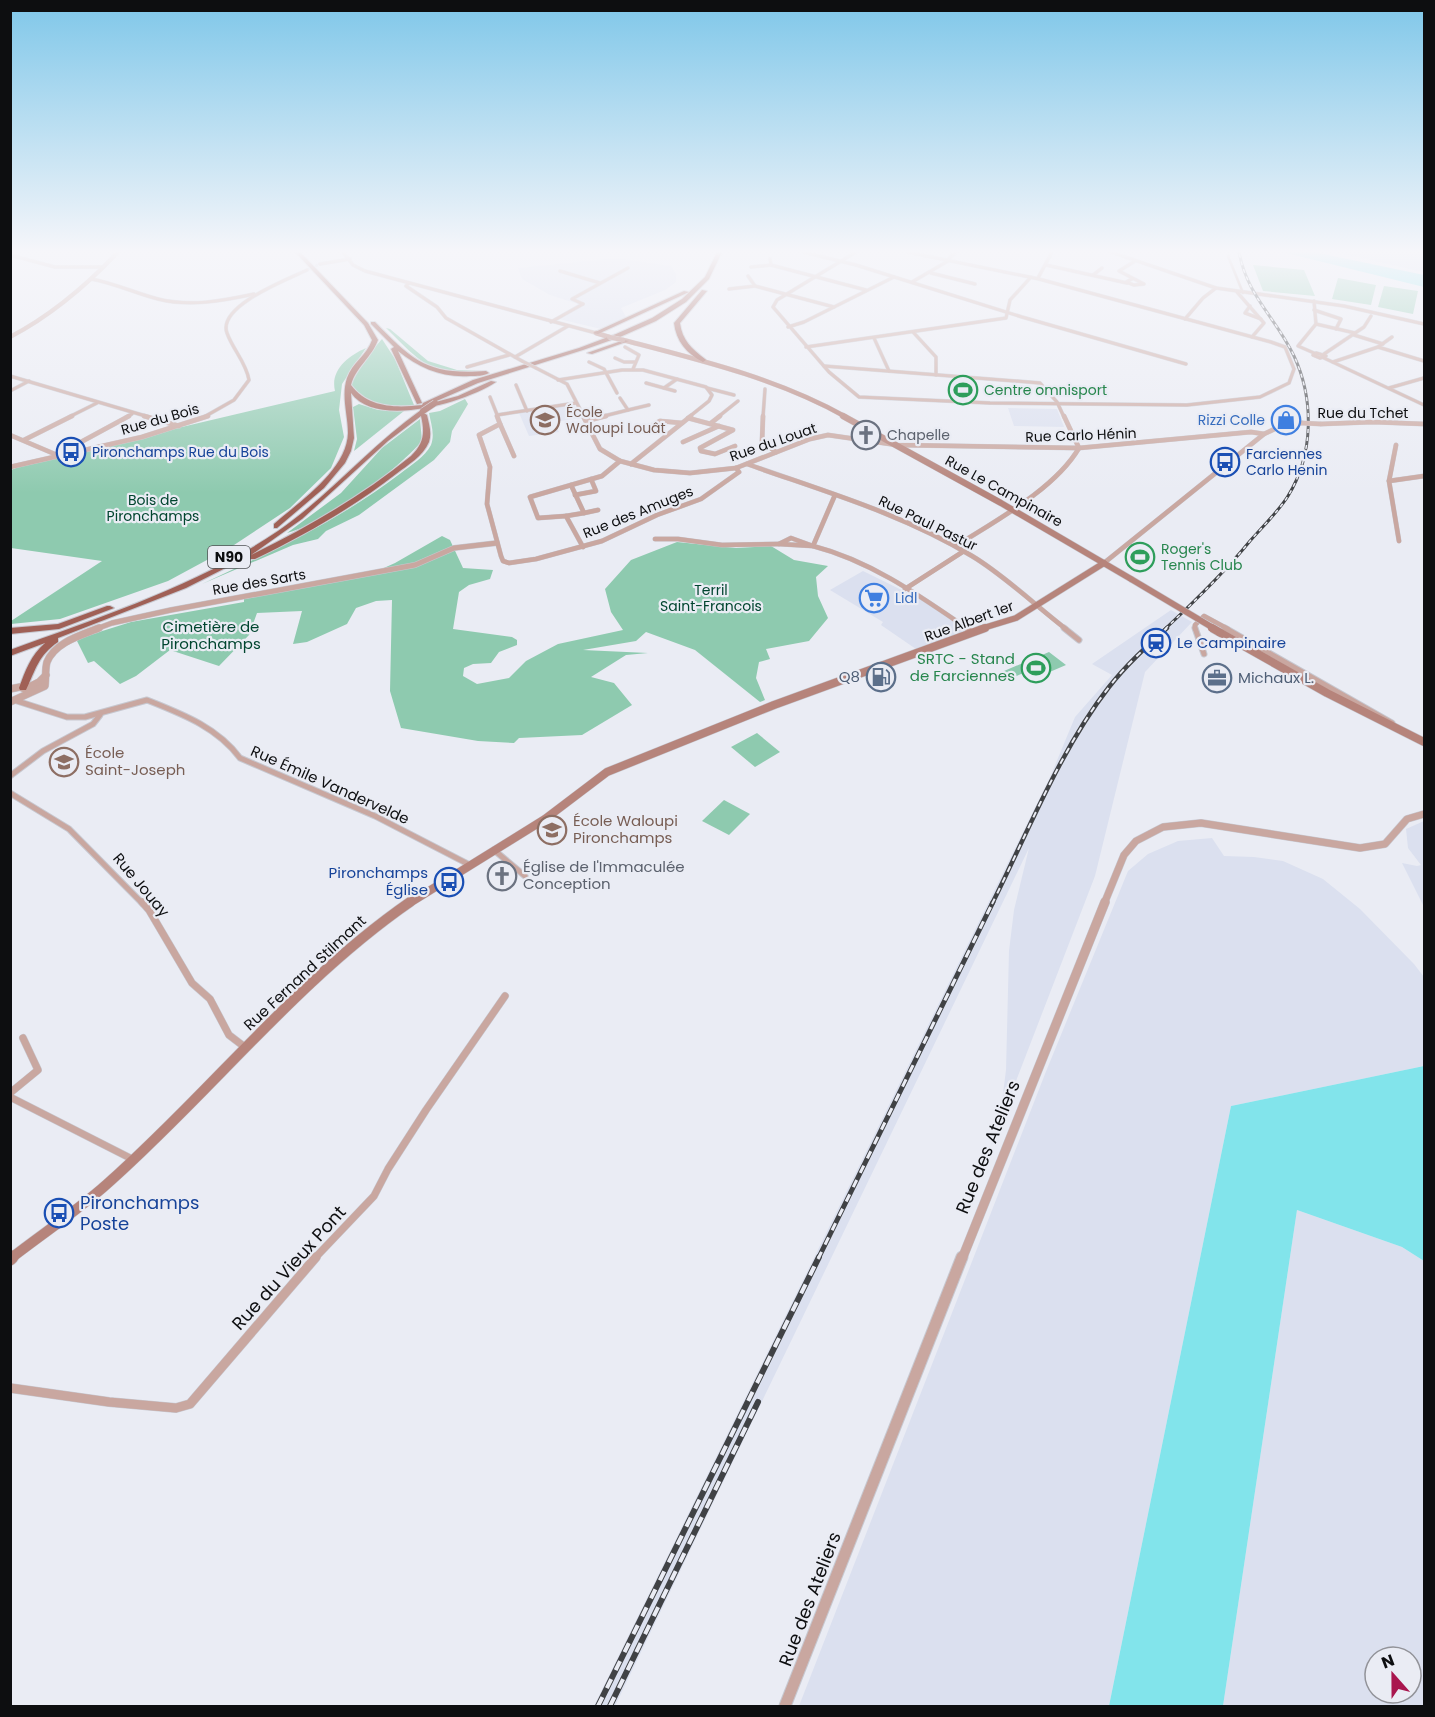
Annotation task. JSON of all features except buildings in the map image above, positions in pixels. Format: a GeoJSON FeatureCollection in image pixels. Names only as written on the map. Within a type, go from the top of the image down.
{"type":"FeatureCollection","features":[{"type":"Feature","properties":{"kind":"highway"},"geometry":{"type":"LineString","coordinates":[[278,526],[338,469],[347,454],[351,437],[348,384],[353,372],[375,344],[373,332]]}},
{"type":"Feature","properties":{"kind":"highway"},"geometry":{"type":"LineString","coordinates":[[185,585],[286,541],[334,514],[370,491],[421,449],[428,434],[422,408],[402,363],[381,332]]}},
{"type":"Feature","properties":{"kind":"highway"},"geometry":{"type":"LineString","coordinates":[[382,332],[413,362],[433,371],[474,375],[521,364]]}},
{"type":"Feature","properties":{"kind":"highway","name":"N90"},"geometry":{"type":"LineString","coordinates":[[10,647],[130,602],[224,559],[278,526],[315,499],[388,430],[413,411],[435,404],[469,387],[627,332]]}},
{"type":"Feature","properties":{"kind":"highway","name":"N90"},"geometry":{"type":"LineString","coordinates":[[10,653],[157,598],[242,556],[311,510],[394,431],[422,408],[465,386],[521,364],[550,360],[634,332]]}},
{"type":"Feature","properties":{"kind":"highway"},"geometry":{"type":"LineString","coordinates":[[678,332],[686,346],[703,360]]}},
{"type":"Feature","properties":{"kind":"highway"},"geometry":{"type":"LineString","coordinates":[[550,360],[607,336]]}},
{"type":"Feature","properties":{"kind":"highway"},"geometry":{"type":"LineString","coordinates":[[550,360],[587,354],[625,342]]}},
{"type":"Feature","properties":{"kind":"highway"},"geometry":{"type":"LineString","coordinates":[[677,353],[685,351],[686,346]]}},
{"type":"Feature","properties":{"kind":"highway"},"geometry":{"type":"LineString","coordinates":[[348,384],[355,396],[368,403],[411,408],[437,405],[458,398],[510,373]]}},
{"type":"Feature","properties":{"kind":"highway"},"geometry":{"type":"LineString","coordinates":[[24,691],[32,661],[52,642],[157,598]]}},
{"type":"Feature","properties":{"kind":"highway"},"geometry":{"type":"LineString","coordinates":[[10,631],[59,626],[130,602]]}},
{"type":"Feature","properties":{"kind":"main road"},"geometry":{"type":"LineString","coordinates":[[596,333],[607,336]]}},
{"type":"Feature","properties":{"kind":"main road","name":"Rue Le Campinaire"},"geometry":{"type":"LineString","coordinates":[[607,336],[703,360],[762,377],[786,387],[897,445],[1013,510],[1219,632],[1328,693],[1425,742]]}},
{"type":"Feature","properties":{"kind":"main road","name":"Rue Albert 1er"},"geometry":{"type":"LineString","coordinates":[[638,759],[774,705],[1016,618],[1037,607],[1104,563]]}},
{"type":"Feature","properties":{"kind":"main road","name":"Rue Fernand Stilmant"},"geometry":{"type":"LineString","coordinates":[[10,1259],[107,1184],[134,1160],[246,1048],[367,933],[409,903],[545,819],[607,772],[638,759]]}},
{"type":"Feature","properties":{"kind":"street","name":"Rue du Bois"},"geometry":{"type":"LineString","coordinates":[[10,467],[57,454],[180,427],[225,407],[242,395],[249,376],[228,332]]}},
{"type":"Feature","properties":{"kind":"street","name":"Rue du Louat"},"geometry":{"type":"LineString","coordinates":[[470,332],[515,357],[521,364],[536,368],[567,384],[600,449],[620,461],[631,464],[654,470],[690,472],[736,468],[810,439],[828,435],[897,445]]}},
{"type":"Feature","properties":{"kind":"street"},"geometry":{"type":"LineString","coordinates":[[515,357],[558,332]]}},
{"type":"Feature","properties":{"kind":"street"},"geometry":{"type":"LineString","coordinates":[[793,332],[850,392],[859,397],[1057,404],[1178,405],[1260,397],[1289,383],[1294,369],[1285,348],[1234,332]]}},
{"type":"Feature","properties":{"kind":"street"},"geometry":{"type":"LineString","coordinates":[[806,347],[912,332]]}},
{"type":"Feature","properties":{"kind":"street"},"geometry":{"type":"LineString","coordinates":[[913,332],[936,357],[936,375]]}},
{"type":"Feature","properties":{"kind":"street"},"geometry":{"type":"LineString","coordinates":[[1075,332],[1186,364]]}},
{"type":"Feature","properties":{"kind":"street"},"geometry":{"type":"LineString","coordinates":[[1252,337],[1257,332]]}},
{"type":"Feature","properties":{"kind":"street"},"geometry":{"type":"LineString","coordinates":[[1309,332],[1298,346],[1324,356],[1425,405]]}},
{"type":"Feature","properties":{"kind":"street"},"geometry":{"type":"LineString","coordinates":[[1348,332],[1425,362]]}},
{"type":"Feature","properties":{"kind":"street"},"geometry":{"type":"LineString","coordinates":[[1324,356],[1357,332]]}},
{"type":"Feature","properties":{"kind":"street"},"geometry":{"type":"LineString","coordinates":[[1333,362],[1381,345],[1392,337]]}},
{"type":"Feature","properties":{"kind":"street"},"geometry":{"type":"LineString","coordinates":[[874,338],[889,371]]}},
{"type":"Feature","properties":{"kind":"street"},"geometry":{"type":"LineString","coordinates":[[625,342],[639,355],[633,369]]}},
{"type":"Feature","properties":{"kind":"street"},"geometry":{"type":"LineString","coordinates":[[467,367],[509,355]]}},
{"type":"Feature","properties":{"kind":"street"},"geometry":{"type":"LineString","coordinates":[[615,358],[624,362],[635,362]]}},
{"type":"Feature","properties":{"kind":"street"},"geometry":{"type":"LineString","coordinates":[[589,362],[605,372],[617,393]]}},
{"type":"Feature","properties":{"kind":"street"},"geometry":{"type":"LineString","coordinates":[[824,366],[1040,383],[1053,396],[1079,448],[1070,462],[1013,510],[956,546]]}},
{"type":"Feature","properties":{"kind":"street"},"geometry":{"type":"LineString","coordinates":[[558,380],[633,369],[734,394]]}},
{"type":"Feature","properties":{"kind":"street"},"geometry":{"type":"LineString","coordinates":[[10,376],[97,404],[180,427]]}},
{"type":"Feature","properties":{"kind":"street"},"geometry":{"type":"LineString","coordinates":[[1389,388],[1425,378]]}},
{"type":"Feature","properties":{"kind":"street"},"geometry":{"type":"LineString","coordinates":[[664,388],[677,379]]}},
{"type":"Feature","properties":{"kind":"street"},"geometry":{"type":"LineString","coordinates":[[10,391],[29,381]]}},
{"type":"Feature","properties":{"kind":"street"},"geometry":{"type":"LineString","coordinates":[[646,383],[675,391]]}},
{"type":"Feature","properties":{"kind":"street"},"geometry":{"type":"LineString","coordinates":[[516,385],[527,411]]}},
{"type":"Feature","properties":{"kind":"street"},"geometry":{"type":"LineString","coordinates":[[631,464],[709,401],[712,395],[706,387]]}},
{"type":"Feature","properties":{"kind":"street"},"geometry":{"type":"LineString","coordinates":[[765,388],[762,442],[776,452]]}},
{"type":"Feature","properties":{"kind":"street"},"geometry":{"type":"LineString","coordinates":[[490,397],[514,456]]}},
{"type":"Feature","properties":{"kind":"street"},"geometry":{"type":"LineString","coordinates":[[620,398],[628,410]]}},
{"type":"Feature","properties":{"kind":"street"},"geometry":{"type":"LineString","coordinates":[[711,423],[738,401]]}},
{"type":"Feature","properties":{"kind":"street"},"geometry":{"type":"LineString","coordinates":[[497,415],[576,403]]}},
{"type":"Feature","properties":{"kind":"street"},"geometry":{"type":"LineString","coordinates":[[24,440],[97,404]]}},
{"type":"Feature","properties":{"kind":"street"},"geometry":{"type":"LineString","coordinates":[[586,421],[649,405]]}},
{"type":"Feature","properties":{"kind":"street"},"geometry":{"type":"LineString","coordinates":[[10,435],[57,454],[132,414]]}},
{"type":"Feature","properties":{"kind":"street"},"geometry":{"type":"LineString","coordinates":[[688,418],[733,430],[700,450],[715,454],[735,446]]}},
{"type":"Feature","properties":{"kind":"street"},"geometry":{"type":"LineString","coordinates":[[642,431],[660,419],[682,423]]}},
{"type":"Feature","properties":{"kind":"street","name":"Rue du Tchet"},"geometry":{"type":"LineString","coordinates":[[1302,423],[1425,424]]}},
{"type":"Feature","properties":{"kind":"street","name":"Rue Albert 1er"},"geometry":{"type":"LineString","coordinates":[[1104,563],[1264,434],[1285,424],[1302,423]]}},
{"type":"Feature","properties":{"kind":"street"},"geometry":{"type":"LineString","coordinates":[[497,543],[487,504],[490,467],[480,435],[500,424]]}},
{"type":"Feature","properties":{"kind":"street"},"geometry":{"type":"LineString","coordinates":[[683,442],[720,426]]}},
{"type":"Feature","properties":{"kind":"street","name":"Rue Carlo Hénin"},"geometry":{"type":"LineString","coordinates":[[897,445],[1079,448],[1251,432],[1264,434]]}},
{"type":"Feature","properties":{"kind":"street"},"geometry":{"type":"LineString","coordinates":[[1396,445],[1389,482],[1399,541]]}},
{"type":"Feature","properties":{"kind":"street"},"geometry":{"type":"LineString","coordinates":[[598,510],[543,519],[538,518],[530,497],[608,473],[620,461]]}},
{"type":"Feature","properties":{"kind":"street","name":"Rue Paul Pastur"},"geometry":{"type":"LineString","coordinates":[[746,464],[835,495],[956,546],[1079,640]]}},
{"type":"Feature","properties":{"kind":"street","name":"Rue des Amuges"},"geometry":{"type":"LineString","coordinates":[[497,543],[503,561],[515,563],[583,547],[701,499],[739,472],[736,468]]}},
{"type":"Feature","properties":{"kind":"street"},"geometry":{"type":"LineString","coordinates":[[1389,482],[1425,476]]}},
{"type":"Feature","properties":{"kind":"street"},"geometry":{"type":"LineString","coordinates":[[574,495],[596,493],[591,479]]}},
{"type":"Feature","properties":{"kind":"street"},"geometry":{"type":"LineString","coordinates":[[571,485],[584,513]]}},
{"type":"Feature","properties":{"kind":"street"},"geometry":{"type":"LineString","coordinates":[[813,546],[835,495]]}},
{"type":"Feature","properties":{"kind":"street"},"geometry":{"type":"LineString","coordinates":[[566,516],[583,547]]}},
{"type":"Feature","properties":{"kind":"street"},"geometry":{"type":"LineString","coordinates":[[656,539],[672,537],[680,541],[720,545],[779,544],[791,538],[834,550],[905,589],[972,632]]}},
{"type":"Feature","properties":{"kind":"street","name":"Rue des Sarts"},"geometry":{"type":"LineString","coordinates":[[24,691],[45,686],[47,662],[62,645],[112,623],[415,565],[454,548],[497,543]]}},
{"type":"Feature","properties":{"kind":"street"},"geometry":{"type":"LineString","coordinates":[[905,589],[964,551]]}},
{"type":"Feature","properties":{"kind":"street"},"geometry":{"type":"LineString","coordinates":[[1204,654],[1195,632],[1195,625],[1204,616],[1372,710],[1414,737]]}},
{"type":"Feature","properties":{"kind":"street"},"geometry":{"type":"LineString","coordinates":[[11,687],[24,691],[14,702]]}},
{"type":"Feature","properties":{"kind":"street","name":"Rue Émile Vandervelde"},"geometry":{"type":"LineString","coordinates":[[14,702],[67,717],[100,715],[147,700],[218,734],[232,744],[240,758],[375,816],[470,865]]}},
{"type":"Feature","properties":{"kind":"street"},"geometry":{"type":"LineString","coordinates":[[10,776],[43,751],[93,724],[100,715]]}},
{"type":"Feature","properties":{"kind":"street","name":"Rue Jouay"},"geometry":{"type":"LineString","coordinates":[[10,793],[69,829],[118,876],[149,910],[192,983],[210,999],[229,1035],[246,1048]]}},
{"type":"Feature","properties":{"kind":"street","name":"Rue des Ateliers"},"geometry":{"type":"LineString","coordinates":[[785,1707],[1014,1126],[1124,855],[1136,842],[1149,833],[1178,824],[1222,826],[1360,848],[1385,844],[1407,819],[1425,814]]}},
{"type":"Feature","properties":{"kind":"street"},"geometry":{"type":"LineString","coordinates":[[494,850],[525,876]]}},
{"type":"Feature","properties":{"kind":"street","name":"Rue du Vieux Pont"},"geometry":{"type":"LineString","coordinates":[[10,1388],[109,1402],[176,1408],[190,1404],[297,1277],[374,1196],[388,1169],[426,1110],[505,996]]}},
{"type":"Feature","properties":{"kind":"street"},"geometry":{"type":"LineString","coordinates":[[23,1038],[38,1070],[10,1095],[134,1160]]}},
{"type":"Feature","properties":{"kind":"shaded area","name":"École Waloupi Louât"},"geometry":{"type":"Polygon","coordinates":[[[571,405],[576,407],[581,418],[554,422],[559,432],[529,436],[519,413],[571,405]]]}},
{"type":"Feature","properties":{"kind":"shaded area"},"geometry":{"type":"Polygon","coordinates":[[[1008,408],[1057,409],[1064,427],[1014,426],[1008,408]]]}},
{"type":"Feature","properties":{"kind":"shaded area"},"geometry":{"type":"Polygon","coordinates":[[[863,571],[920,599],[960,626],[964,632],[916,649],[881,625],[883,622],[830,590],[863,571]]]}},
{"type":"Feature","properties":{"kind":"shaded area"},"geometry":{"type":"Polygon","coordinates":[[[1171,610],[1192,622],[1145,672],[1095,876],[991,1146],[1002,1102],[1006,1070],[1009,951],[1014,910],[1029,848],[615,1706],[594,1706],[1051,775],[1075,717],[1112,675],[1092,664],[1171,610]]]}},
{"type":"Feature","properties":{"kind":"shaded area"},"geometry":{"type":"Polygon","coordinates":[[[1424,821],[1424,907],[1402,863],[1421,865],[1408,848],[1406,829],[1424,821]]]}},
{"type":"Feature","properties":{"kind":"shaded area"},"geometry":{"type":"Polygon","coordinates":[[[1212,838],[1224,856],[1283,861],[1323,879],[1360,909],[1414,964],[1424,977],[1424,1066],[1231,1106],[1109,1706],[799,1706],[1045,1074],[1128,871],[1148,854],[1178,841],[1212,838]]]}},
{"type":"Feature","properties":{"kind":"shaded area"},"geometry":{"type":"Polygon","coordinates":[[[1297,1210],[1402,1247],[1424,1261],[1424,1706],[1223,1706],[1297,1210]]]}},
{"type":"Feature","properties":{"kind":"green space"},"geometry":{"type":"Polygon","coordinates":[[[390,332],[394,332],[428,361],[457,370],[482,371],[465,373],[438,369],[427,365],[390,332]]]}},
{"type":"Feature","properties":{"kind":"green space"},"geometry":{"type":"Polygon","coordinates":[[[382,339],[395,359],[414,405],[396,407],[380,404],[350,387],[357,368],[382,339]]]}},
{"type":"Feature","properties":{"kind":"green space","name":"Bois de Pironchamps"},"geometry":{"type":"Polygon","coordinates":[[[366,348],[342,384],[339,410],[344,437],[331,468],[290,508],[231,547],[168,581],[60,619],[11,624],[11,621],[102,561],[11,548],[11,470],[25,464],[335,391],[334,383],[338,370],[353,355],[366,348]]]}},
{"type":"Feature","properties":{"kind":"green space"},"geometry":{"type":"Polygon","coordinates":[[[465,399],[468,404],[452,431],[450,442],[434,460],[359,515],[326,531],[318,539],[293,545],[202,584],[304,534],[378,490],[418,460],[431,445],[433,437],[429,413],[440,411],[465,399]]]}},
{"type":"Feature","properties":{"kind":"green space"},"geometry":{"type":"Polygon","coordinates":[[[359,404],[378,410],[404,411],[354,451],[357,439],[353,407],[359,404]]]}},
{"type":"Feature","properties":{"kind":"green space"},"geometry":{"type":"Polygon","coordinates":[[[420,419],[422,441],[395,467],[340,507],[287,533],[341,493],[382,448],[420,419]]]}},
{"type":"Feature","properties":{"kind":"green space"},"geometry":{"type":"Polygon","coordinates":[[[442,536],[450,540],[463,568],[493,570],[490,579],[469,585],[459,592],[453,629],[512,637],[517,640],[517,645],[499,652],[491,663],[473,664],[464,668],[463,676],[477,684],[509,678],[526,661],[558,644],[623,630],[611,612],[605,589],[631,560],[677,542],[736,548],[771,546],[794,560],[828,566],[816,577],[818,596],[828,618],[809,641],[766,649],[770,659],[759,662],[756,678],[765,700],[760,702],[695,650],[646,632],[636,641],[583,650],[648,653],[626,655],[591,677],[614,683],[632,705],[582,735],[519,738],[514,743],[478,741],[401,728],[390,691],[392,600],[376,601],[356,608],[347,624],[307,642],[293,644],[302,611],[257,613],[249,635],[219,666],[170,650],[136,676],[120,684],[94,661],[88,663],[77,641],[80,638],[131,622],[244,602],[244,599],[366,576],[395,563],[442,536]]]}},
{"type":"Feature","properties":{"kind":"green space","name":"SRTC - Stand de Farciennes"},"geometry":{"type":"Polygon","coordinates":[[[1049,652],[1066,665],[1038,677],[1030,670],[1012,678],[1004,671],[1049,652]]]}},
{"type":"Feature","properties":{"kind":"green space"},"geometry":{"type":"Polygon","coordinates":[[[757,733],[780,752],[755,767],[731,747],[757,733]]]}},
{"type":"Feature","properties":{"kind":"green space"},"geometry":{"type":"Polygon","coordinates":[[[724,800],[750,814],[729,835],[702,821],[724,800]]]}},
{"type":"Feature","properties":{"kind":"water"},"geometry":{"type":"Polygon","coordinates":[[[1424,1066],[1424,1261],[1402,1247],[1297,1210],[1223,1706],[1109,1706],[1231,1106],[1424,1066]]]}},
{"type":"Feature","properties":{"kind":"railway"},"geometry":{"type":"LineString","coordinates":[[1165,629],[1220,576],[1280,508],[1297,480],[1307,445],[1308,408],[1301,373],[1280,332]]}},
{"type":"Feature","properties":{"kind":"railway"},"geometry":{"type":"LineString","coordinates":[[992,904],[1060,764],[1091,711],[1122,671],[1167,628]]}},
{"type":"Feature","properties":{"kind":"railway"},"geometry":{"type":"LineString","coordinates":[[818,1259],[993,902]]}},
{"type":"Feature","properties":{"kind":"railway"},"geometry":{"type":"LineString","coordinates":[[598,1706],[819,1257]]}},
{"type":"Feature","properties":{"kind":"railway"},"geometry":{"type":"LineString","coordinates":[[610,1706],[758,1402]]}},
{"type":"Feature","properties":{"kind":"place","name":"Centre omnisport"},"geometry":{"type":"Point","coordinates":[963,390]}},
{"type":"Feature","properties":{"kind":"place","name":"École Waloupi Louât"},"geometry":{"type":"Point","coordinates":[545,420]}},
{"type":"Feature","properties":{"kind":"place","name":"Rizzi Colle"},"geometry":{"type":"Point","coordinates":[1286,420]}},
{"type":"Feature","properties":{"kind":"place","name":"Chapelle"},"geometry":{"type":"Point","coordinates":[866,435]}},
{"type":"Feature","properties":{"kind":"place","name":"Pironchamps Rue du Bois"},"geometry":{"type":"Point","coordinates":[71,452]}},
{"type":"Feature","properties":{"kind":"place","name":"Farciennes Carlo Henin"},"geometry":{"type":"Point","coordinates":[1225,462]}},
{"type":"Feature","properties":{"kind":"place","name":"Roger's Tennis Club"},"geometry":{"type":"Point","coordinates":[1140,557]}},
{"type":"Feature","properties":{"kind":"place","name":"Lidl"},"geometry":{"type":"Point","coordinates":[874,598]}},
{"type":"Feature","properties":{"kind":"place","name":"Le Campinaire"},"geometry":{"type":"Point","coordinates":[1156,643]}},
{"type":"Feature","properties":{"kind":"place","name":"SRTC - Stand de Farciennes"},"geometry":{"type":"Point","coordinates":[1036,668]}},
{"type":"Feature","properties":{"kind":"place","name":"Q8"},"geometry":{"type":"Point","coordinates":[881,677]}},
{"type":"Feature","properties":{"kind":"place","name":"Michaux L."},"geometry":{"type":"Point","coordinates":[1217,678]}},
{"type":"Feature","properties":{"kind":"place","name":"École Saint-Joseph"},"geometry":{"type":"Point","coordinates":[64,762]}},
{"type":"Feature","properties":{"kind":"place","name":"École Waloupi Pironchamps"},"geometry":{"type":"Point","coordinates":[552,830]}},
{"type":"Feature","properties":{"kind":"place","name":"Église de l'Immaculée Conception"},"geometry":{"type":"Point","coordinates":[502,876]}},
{"type":"Feature","properties":{"kind":"place","name":"Pironchamps Église"},"geometry":{"type":"Point","coordinates":[449,882]}},
{"type":"Feature","properties":{"kind":"place","name":"Pironchamps Poste"},"geometry":{"type":"Point","coordinates":[59,1213]}},
{"type":"Feature","properties":{"kind":"park label","name":"Terril Saint-Francois"},"geometry":{"type":"Point","coordinates":[711,598]}},
{"type":"Feature","properties":{"kind":"park label","name":"Cimetière de Pironchamps"},"geometry":{"type":"Point","coordinates":[211,636]}}]}
